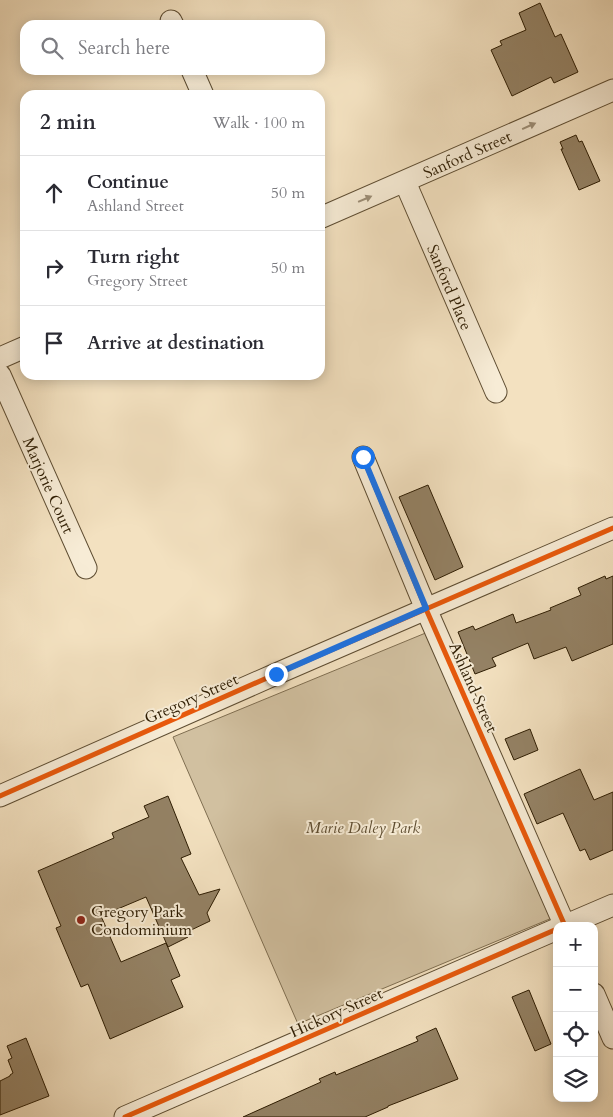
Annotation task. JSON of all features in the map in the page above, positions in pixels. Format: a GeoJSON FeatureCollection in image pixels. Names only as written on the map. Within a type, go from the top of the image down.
{"type":"FeatureCollection","features":[{"type":"Feature","properties":{"kind":"street"},"geometry":{"type":"LineString","coordinates":[[194,75],[201,90]]}},
{"type":"Feature","properties":{"kind":"street","name":"Sanford Street"},"geometry":{"type":"LineString","coordinates":[[325,216],[613,90]]}},
{"type":"Feature","properties":{"kind":"street","name":"Sanford Place"},"geometry":{"type":"LineString","coordinates":[[405,182],[496,392]]}},
{"type":"Feature","properties":{"kind":"street"},"geometry":{"type":"LineString","coordinates":[[0,358],[20,349]]}},
{"type":"Feature","properties":{"kind":"street","name":"Marjorie Court"},"geometry":{"type":"LineString","coordinates":[[0,374],[86,568]]}},
{"type":"Feature","properties":{"kind":"street","name":"Ashland Street"},"geometry":{"type":"LineString","coordinates":[[363,457],[426,608],[563,922]]}},
{"type":"Feature","properties":{"kind":"street","name":"Gregory Street"},"geometry":{"type":"LineString","coordinates":[[0,796],[426,608],[613,528]]}},
{"type":"Feature","properties":{"kind":"street"},"geometry":{"type":"LineString","coordinates":[[574,922],[613,905]]}},
{"type":"Feature","properties":{"kind":"street","name":"Hickory Street"},"geometry":{"type":"LineString","coordinates":[[125,1117],[553,931]]}},
{"type":"Feature","properties":{"kind":"street"},"geometry":{"type":"LineString","coordinates":[[598,1003],[613,1038]]}},
{"type":"Feature","properties":{"kind":"green space","name":"Marie Daley Park"},"geometry":{"type":"Polygon","coordinates":[[[428,632],[552,918],[298,1024],[173,737],[428,632]]]}},
{"type":"Feature","properties":{"kind":"building"},"geometry":{"type":"Polygon","coordinates":[[[540,3],[555,37],[561,34],[578,72],[554,83],[551,77],[512,96],[491,50],[502,45],[500,41],[526,30],[519,13],[540,3]]]}},
{"type":"Feature","properties":{"kind":"building"},"geometry":{"type":"Polygon","coordinates":[[[576,135],[579,142],[582,141],[600,181],[579,190],[561,149],[563,149],[560,142],[576,135]]]}},
{"type":"Feature","properties":{"kind":"building"},"geometry":{"type":"Polygon","coordinates":[[[428,485],[463,567],[435,580],[399,497],[428,485]]]}},
{"type":"Feature","properties":{"kind":"building"},"geometry":{"type":"Polygon","coordinates":[[[605,576],[606,579],[613,576],[613,644],[572,661],[566,647],[534,659],[528,643],[492,658],[496,666],[475,674],[458,632],[473,626],[475,630],[513,614],[516,623],[551,610],[550,608],[581,595],[578,588],[605,576]]]}},
{"type":"Feature","properties":{"kind":"building"},"geometry":{"type":"Polygon","coordinates":[[[530,729],[538,750],[514,760],[505,739],[530,729]]]}},
{"type":"Feature","properties":{"kind":"building"},"geometry":{"type":"Polygon","coordinates":[[[580,769],[594,800],[613,792],[613,850],[590,860],[585,849],[580,851],[563,813],[537,824],[524,794],[580,769]]]}},
{"type":"Feature","properties":{"kind":"building","name":"Gregory Park Condominium"},"geometry":{"type":"Polygon","coordinates":[[[168,796],[191,854],[181,858],[199,895],[220,889],[207,913],[210,921],[187,932],[188,937],[168,947],[146,897],[101,916],[121,962],[166,943],[180,976],[171,980],[183,1007],[110,1039],[88,984],[81,987],[56,928],[61,926],[38,871],[114,838],[112,833],[149,817],[144,806],[168,796]]]}},
{"type":"Feature","properties":{"kind":"building"},"geometry":{"type":"Polygon","coordinates":[[[529,990],[551,1044],[535,1051],[512,997],[529,990]]]}},
{"type":"Feature","properties":{"kind":"building"},"geometry":{"type":"Polygon","coordinates":[[[436,1028],[458,1079],[365,1117],[243,1117],[321,1082],[319,1079],[335,1072],[336,1075],[418,1041],[416,1037],[436,1028]]]}},
{"type":"Feature","properties":{"kind":"building"},"geometry":{"type":"Polygon","coordinates":[[[26,1038],[49,1096],[0,1115],[0,1081],[13,1073],[8,1060],[12,1058],[7,1046],[26,1038]]]}},
{"type":"Feature","properties":{"kind":"cycle path"},"geometry":{"type":"LineString","coordinates":[[363,457],[426,609],[563,922]]}},
{"type":"Feature","properties":{"kind":"cycle path"},"geometry":{"type":"LineString","coordinates":[[0,796],[613,528]]}},
{"type":"Feature","properties":{"kind":"cycle path"},"geometry":{"type":"LineString","coordinates":[[125,1117],[553,931]]}},
{"type":"Feature","properties":{"kind":"place","name":"Gregory Park Condominium"},"geometry":{"type":"Point","coordinates":[81,920]}},
{"type":"Feature","properties":{"kind":"route"},"geometry":{"type":"LineString","coordinates":[[276,674],[426,608],[363,457]]}}]}
